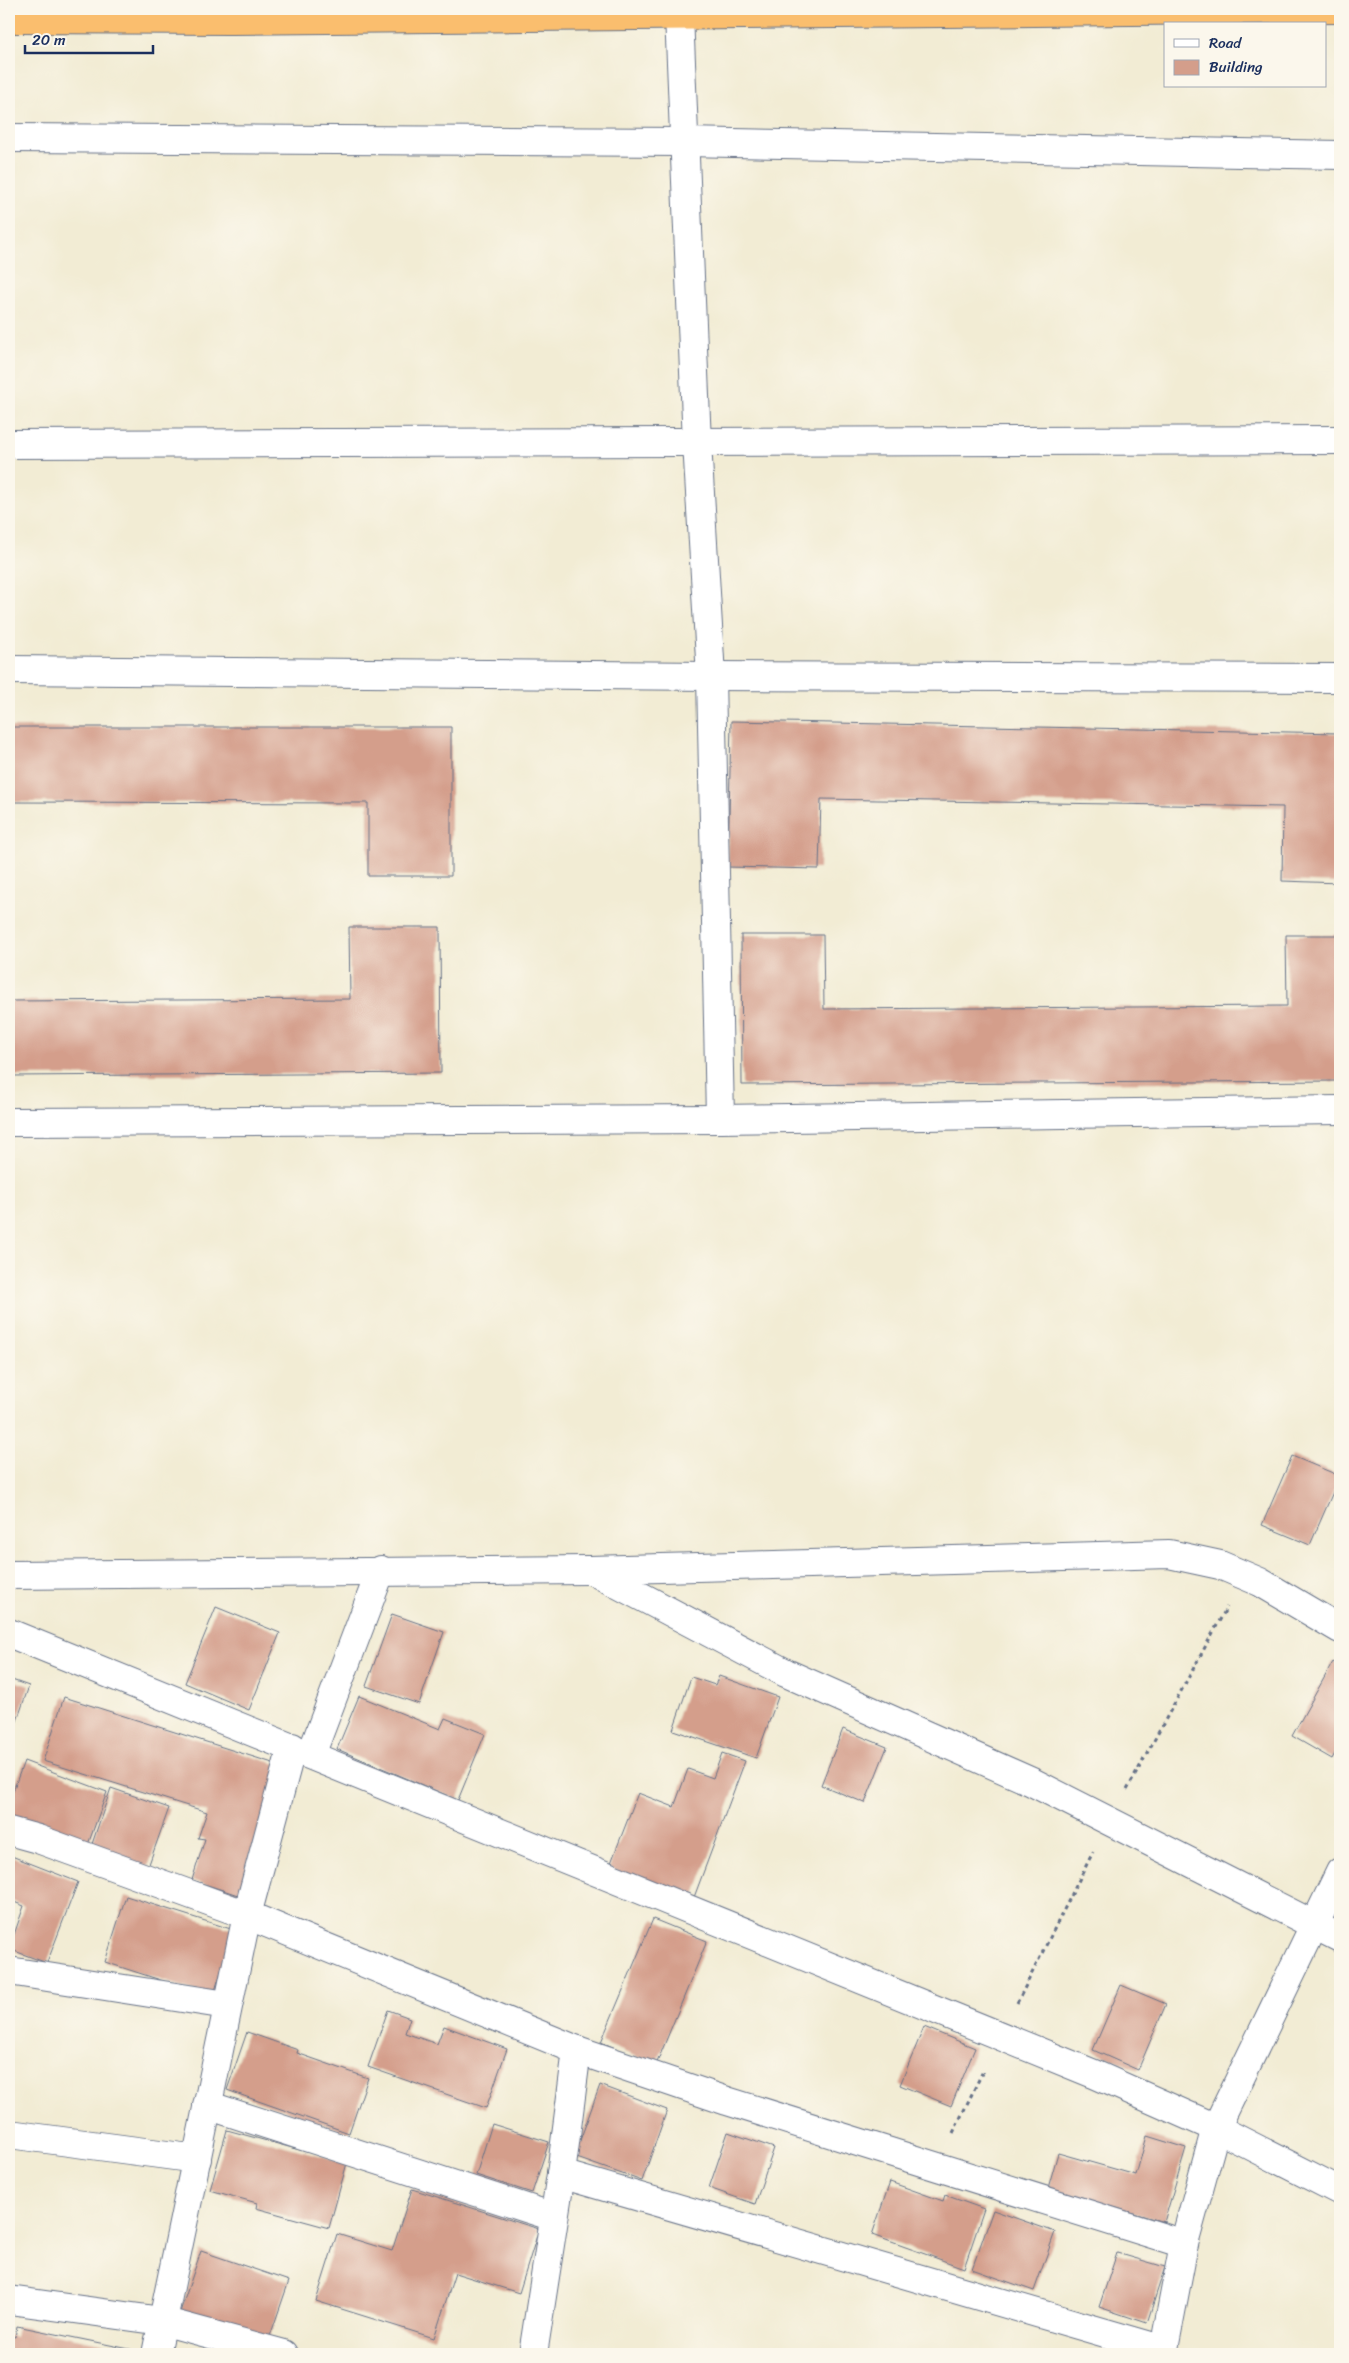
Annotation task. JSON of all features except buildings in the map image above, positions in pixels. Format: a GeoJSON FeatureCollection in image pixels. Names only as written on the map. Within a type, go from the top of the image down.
{"type":"FeatureCollection","features":[{"type":"Feature","properties":{"kind":"highway"},"geometry":{"type":"LineString","coordinates":[[9,19],[240,20],[1340,9]]}},
{"type":"Feature","properties":{"kind":"street"},"geometry":{"type":"LineString","coordinates":[[679,15],[697,443],[712,676],[720,1119]]}},
{"type":"Feature","properties":{"kind":"street"},"geometry":{"type":"LineString","coordinates":[[9,138],[685,142],[1340,155]]}},
{"type":"Feature","properties":{"kind":"street"},"geometry":{"type":"LineString","coordinates":[[9,444],[1340,440]]}},
{"type":"Feature","properties":{"kind":"street"},"geometry":{"type":"LineString","coordinates":[[9,670],[712,676],[1340,678]]}},
{"type":"Feature","properties":{"kind":"street"},"geometry":{"type":"LineString","coordinates":[[9,1122],[720,1119],[1340,1110]]}},
{"type":"Feature","properties":{"kind":"street"},"geometry":{"type":"LineString","coordinates":[[9,1575],[381,1570],[590,1570],[1169,1554],[1220,1565],[1260,1582],[1340,1629]]}},
{"type":"Feature","properties":{"kind":"street"},"geometry":{"type":"LineString","coordinates":[[156,2354],[247,1915],[301,1751],[381,1570]]}},
{"type":"Feature","properties":{"kind":"street"},"geometry":{"type":"LineString","coordinates":[[590,1570],[786,1673],[1032,1782],[1340,1938]]}},
{"type":"Feature","properties":{"kind":"street"},"geometry":{"type":"LineString","coordinates":[[9,1633],[1094,2074],[1216,2128],[1340,2191]]}},
{"type":"Feature","properties":{"kind":"street"},"geometry":{"type":"LineString","coordinates":[[9,1831],[38,1839],[247,1915],[577,2050],[727,2101],[1184,2244]]}},
{"type":"Feature","properties":{"kind":"street"},"geometry":{"type":"LineString","coordinates":[[561,2174],[1164,2352],[1184,2244],[1216,2128],[1340,1872]]}},
{"type":"Feature","properties":{"kind":"street"},"geometry":{"type":"LineString","coordinates":[[9,1971],[227,2005]]}},
{"type":"Feature","properties":{"kind":"street"},"geometry":{"type":"LineString","coordinates":[[533,2354],[561,2174],[577,2050]]}},
{"type":"Feature","properties":{"kind":"street"},"geometry":{"type":"LineString","coordinates":[[208,2105],[554,2217]]}},
{"type":"Feature","properties":{"kind":"street"},"geometry":{"type":"LineString","coordinates":[[9,2134],[197,2159]]}},
{"type":"Feature","properties":{"kind":"street"},"geometry":{"type":"LineString","coordinates":[[9,2300],[162,2321],[284,2354]]}},
{"type":"Feature","properties":{"kind":"path"},"geometry":{"type":"LineString","coordinates":[[936,2167],[1000,2036],[1110,1820],[1245,1576]]}}]}
